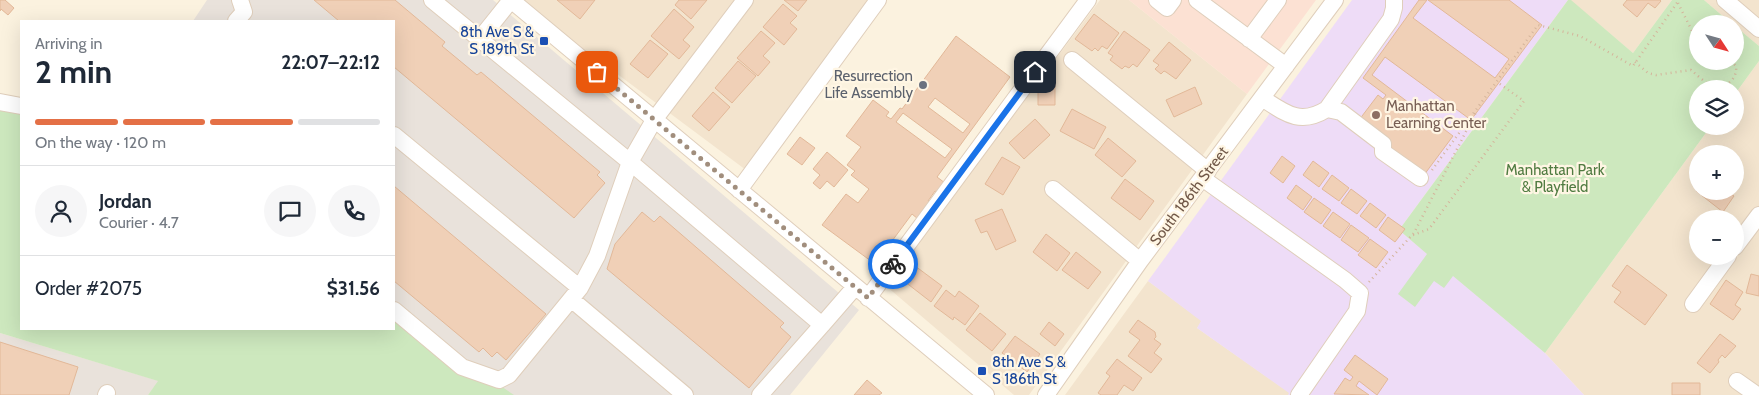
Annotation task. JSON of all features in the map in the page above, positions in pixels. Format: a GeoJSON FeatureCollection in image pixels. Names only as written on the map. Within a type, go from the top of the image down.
{"type":"FeatureCollection","features":[{"type":"Feature","properties":{"kind":"street"},"geometry":{"type":"LineString","coordinates":[[432,0],[630,162],[822,325]]}},
{"type":"Feature","properties":{"kind":"street"},"geometry":{"type":"LineString","coordinates":[[479,40],[511,0],[986,395]]}},
{"type":"Feature","properties":{"kind":"street"},"geometry":{"type":"LineString","coordinates":[[395,311],[462,367],[499,380],[509,375],[576,294],[597,256],[630,162],[654,120],[745,0]]}},
{"type":"Feature","properties":{"kind":"street"},"geometry":{"type":"LineString","coordinates":[[739,190],[878,0]]}},
{"type":"Feature","properties":{"kind":"street"},"geometry":{"type":"LineString","coordinates":[[868,298],[1088,0]]}},
{"type":"Feature","properties":{"kind":"street"},"geometry":{"type":"LineString","coordinates":[[1157,0],[1167,8],[1173,0]]}},
{"type":"Feature","properties":{"kind":"street"},"geometry":{"type":"LineString","coordinates":[[1197,0],[1286,66]]}},
{"type":"Feature","properties":{"kind":"street"},"geometry":{"type":"LineString","coordinates":[[1249,39],[1278,0]]}},
{"type":"Feature","properties":{"kind":"street","name":"South 186th Street"},"geometry":{"type":"LineString","coordinates":[[1046,395],[1140,261],[1335,0]]}},
{"type":"Feature","properties":{"kind":"street"},"geometry":{"type":"LineString","coordinates":[[1262,98],[1295,117],[1306,118],[1317,115],[1327,109],[1392,19],[1394,0]]}},
{"type":"Feature","properties":{"kind":"street"},"geometry":{"type":"LineString","coordinates":[[1726,0],[1759,29]]}},
{"type":"Feature","properties":{"kind":"street"},"geometry":{"type":"LineString","coordinates":[[1072,60],[1205,174],[1360,292],[1357,311],[1298,395]]}},
{"type":"Feature","properties":{"kind":"street"},"geometry":{"type":"LineString","coordinates":[[0,102],[20,106]]}},
{"type":"Feature","properties":{"kind":"street"},"geometry":{"type":"LineString","coordinates":[[1327,109],[1341,112],[1383,144],[1383,152],[1420,178]]}},
{"type":"Feature","properties":{"kind":"street"},"geometry":{"type":"LineString","coordinates":[[395,136],[576,294],[685,395]]}},
{"type":"Feature","properties":{"kind":"street"},"geometry":{"type":"LineString","coordinates":[[1053,189],[1140,261]]}},
{"type":"Feature","properties":{"kind":"street"},"geometry":{"type":"LineString","coordinates":[[1744,235],[1759,215]]}},
{"type":"Feature","properties":{"kind":"street"},"geometry":{"type":"LineString","coordinates":[[1693,304],[1721,265]]}},
{"type":"Feature","properties":{"kind":"street"},"geometry":{"type":"LineString","coordinates":[[760,395],[855,287]]}},
{"type":"Feature","properties":{"kind":"street"},"geometry":{"type":"LineString","coordinates":[[1737,381],[1757,395]]}},
{"type":"Feature","properties":{"kind":"path"},"geometry":{"type":"LineString","coordinates":[[1420,178],[1427,177],[1538,25],[1580,36],[1633,66],[1678,1],[1689,25]]}},
{"type":"Feature","properties":{"kind":"path"},"geometry":{"type":"LineString","coordinates":[[1635,62],[1648,73],[1656,75],[1691,70],[1712,86],[1724,86],[1731,82],[1736,70]]}},
{"type":"Feature","properties":{"kind":"path"},"geometry":{"type":"LineString","coordinates":[[1412,235],[1429,229],[1524,100],[1497,82]]}},
{"type":"Feature","properties":{"kind":"path"},"geometry":{"type":"LineString","coordinates":[[1360,292],[1412,235],[1481,103]]}},
{"type":"Feature","properties":{"kind":"shaded area"},"geometry":{"type":"Polygon","coordinates":[[[207,0],[493,0],[859,310],[790,395],[477,395],[395,330],[395,20],[194,20],[207,0]]]}},
{"type":"Feature","properties":{"kind":"shaded area"},"geometry":{"type":"Polygon","coordinates":[[[518,0],[874,0],[746,170],[518,0]]]}},
{"type":"Feature","properties":{"kind":"shaded area"},"geometry":{"type":"Polygon","coordinates":[[[1100,0],[1129,0],[1247,94],[1029,395],[1014,395],[886,286],[1100,0]]]}},
{"type":"Feature","properties":{"kind":"shaded area"},"geometry":{"type":"Polygon","coordinates":[[[1129,0],[1316,0],[1247,94],[1129,0]]]}},
{"type":"Feature","properties":{"kind":"shaded area","name":"Manhattan Learning Center"},"geometry":{"type":"Polygon","coordinates":[[[1352,0],[1568,0],[1399,230],[1545,353],[1584,395],[1288,395],[1289,393],[1197,328],[1201,321],[1148,281],[1352,0]]]}},
{"type":"Feature","properties":{"kind":"shaded area"},"geometry":{"type":"Polygon","coordinates":[[[1570,0],[1672,0],[1633,53],[1570,0]]]}},
{"type":"Feature","properties":{"kind":"shaded area"},"geometry":{"type":"Polygon","coordinates":[[[1704,0],[1759,0],[1759,46],[1744,34],[1744,15],[1722,15],[1704,0]]]}},
{"type":"Feature","properties":{"kind":"shaded area"},"geometry":{"type":"Polygon","coordinates":[[[1759,61],[1759,395],[1584,395],[1545,353],[1689,156],[1689,200],[1744,200],[1744,145],[1697,145],[1704,135],[1744,135],[1744,82],[1759,61]]]}},
{"type":"Feature","properties":{"kind":"shaded area"},"geometry":{"type":"Polygon","coordinates":[[[1148,281],[1202,321],[1197,328],[1290,393],[1288,395],[1065,395],[1148,281]]]}},
{"type":"Feature","properties":{"kind":"shaded area"},"geometry":{"type":"Polygon","coordinates":[[[0,333],[159,381],[148,395],[0,395],[0,333]]]}},
{"type":"Feature","properties":{"kind":"green space","name":"Manhattan Park & Playfield"},"geometry":{"type":"Polygon","coordinates":[[[1568,0],[1571,0],[1633,53],[1672,0],[1704,0],[1722,15],[1689,15],[1689,70],[1744,70],[1744,34],[1759,46],[1759,61],[1744,82],[1744,80],[1689,80],[1689,135],[1704,135],[1697,145],[1689,145],[1689,156],[1545,353],[1453,276],[1444,288],[1434,281],[1415,307],[1398,294],[1427,254],[1399,230],[1568,0]]]}},
{"type":"Feature","properties":{"kind":"green space"},"geometry":{"type":"Polygon","coordinates":[[[0,102],[20,109],[20,330],[395,330],[395,315],[514,395],[148,395],[158,381],[0,333],[0,102]]]}},
{"type":"Feature","properties":{"kind":"building"},"geometry":{"type":"Polygon","coordinates":[[[0,0],[5,0],[14,8],[8,15],[1,9],[0,11],[0,0]]]}},
{"type":"Feature","properties":{"kind":"building"},"geometry":{"type":"Polygon","coordinates":[[[314,0],[395,0],[445,42],[442,46],[477,75],[481,72],[600,172],[597,175],[605,183],[574,218],[395,68],[395,20],[338,20],[314,0]]]}},
{"type":"Feature","properties":{"kind":"building"},"geometry":{"type":"Polygon","coordinates":[[[557,0],[595,0],[580,19],[557,0]]]}},
{"type":"Feature","properties":{"kind":"building"},"geometry":{"type":"Polygon","coordinates":[[[679,0],[707,0],[691,19],[675,5],[679,0]]]}},
{"type":"Feature","properties":{"kind":"building"},"geometry":{"type":"Polygon","coordinates":[[[784,0],[807,0],[798,11],[784,0]]]}},
{"type":"Feature","properties":{"kind":"building"},"geometry":{"type":"Polygon","coordinates":[[[1419,0],[1427,0],[1413,18],[1495,78],[1509,59],[1428,0],[1509,0],[1542,25],[1471,120],[1385,57],[1372,75],[1453,136],[1424,175],[1400,157],[1359,120],[1378,95],[1383,99],[1386,95],[1363,78],[1419,0]]]}},
{"type":"Feature","properties":{"kind":"building"},"geometry":{"type":"Polygon","coordinates":[[[1627,0],[1661,1],[1655,8],[1648,3],[1637,17],[1623,5],[1627,0]]]}},
{"type":"Feature","properties":{"kind":"building"},"geometry":{"type":"Polygon","coordinates":[[[783,4],[797,16],[790,23],[797,29],[784,45],[763,27],[783,4]]]}},
{"type":"Feature","properties":{"kind":"building"},"geometry":{"type":"Polygon","coordinates":[[[674,9],[694,27],[683,40],[690,46],[679,59],[651,36],[674,9]]]}},
{"type":"Feature","properties":{"kind":"building"},"geometry":{"type":"Polygon","coordinates":[[[1094,14],[1119,33],[1107,49],[1102,46],[1098,51],[1095,48],[1092,51],[1075,39],[1094,14]]]}},
{"type":"Feature","properties":{"kind":"building"},"geometry":{"type":"Polygon","coordinates":[[[761,31],[775,43],[763,56],[770,62],[758,76],[737,58],[761,31]]]}},
{"type":"Feature","properties":{"kind":"building"},"geometry":{"type":"Polygon","coordinates":[[[1124,31],[1150,50],[1137,67],[1133,64],[1129,68],[1125,66],[1122,69],[1110,60],[1113,56],[1108,53],[1124,31]]]}},
{"type":"Feature","properties":{"kind":"building"},"geometry":{"type":"Polygon","coordinates":[[[956,36],[1010,77],[937,177],[945,183],[938,193],[935,191],[928,201],[930,203],[918,219],[912,214],[875,264],[822,225],[846,194],[858,203],[869,189],[851,175],[855,171],[847,165],[861,147],[846,136],[873,100],[889,112],[886,116],[891,119],[900,108],[902,109],[956,36]],[[935,98],[928,107],[963,133],[970,124],[935,98]],[[903,113],[896,122],[945,158],[952,149],[903,113]]]}},
{"type":"Feature","properties":{"kind":"building"},"geometry":{"type":"Polygon","coordinates":[[[650,40],[668,54],[648,78],[630,64],[650,40]]]}},
{"type":"Feature","properties":{"kind":"building"},"geometry":{"type":"Polygon","coordinates":[[[1169,42],[1191,60],[1176,79],[1164,71],[1161,74],[1155,69],[1159,65],[1153,61],[1169,42]]]}},
{"type":"Feature","properties":{"kind":"building"},"geometry":{"type":"Polygon","coordinates":[[[738,61],[756,76],[732,103],[715,88],[738,61]]]}},
{"type":"Feature","properties":{"kind":"building"},"geometry":{"type":"Polygon","coordinates":[[[1048,74],[1055,74],[1055,105],[1038,105],[1038,91],[1048,74]]]}},
{"type":"Feature","properties":{"kind":"building"},"geometry":{"type":"Polygon","coordinates":[[[1195,87],[1202,104],[1174,117],[1166,100],[1195,87]]]}},
{"type":"Feature","properties":{"kind":"building"},"geometry":{"type":"Polygon","coordinates":[[[713,92],[730,107],[709,131],[692,116],[713,92]]]}},
{"type":"Feature","properties":{"kind":"building"},"geometry":{"type":"Polygon","coordinates":[[[1072,109],[1106,127],[1094,149],[1060,131],[1072,109]]]}},
{"type":"Feature","properties":{"kind":"building"},"geometry":{"type":"Polygon","coordinates":[[[1035,119],[1050,135],[1024,159],[1009,143],[1035,119]]]}},
{"type":"Feature","properties":{"kind":"building"},"geometry":{"type":"Polygon","coordinates":[[[800,137],[815,148],[802,165],[787,154],[800,137]]]}},
{"type":"Feature","properties":{"kind":"building"},"geometry":{"type":"Polygon","coordinates":[[[1108,138],[1136,161],[1122,177],[1095,155],[1108,138]]]}},
{"type":"Feature","properties":{"kind":"building"},"geometry":{"type":"Polygon","coordinates":[[[827,152],[848,170],[834,187],[827,181],[820,189],[813,183],[820,175],[813,169],[827,152]]]}},
{"type":"Feature","properties":{"kind":"building"},"geometry":{"type":"Polygon","coordinates":[[[1282,156],[1295,166],[1283,183],[1270,173],[1282,156]]]}},
{"type":"Feature","properties":{"kind":"building"},"geometry":{"type":"Polygon","coordinates":[[[1002,157],[1020,167],[1003,195],[985,184],[1002,157]]]}},
{"type":"Feature","properties":{"kind":"building"},"geometry":{"type":"Polygon","coordinates":[[[1313,161],[1329,173],[1319,187],[1303,175],[1313,161]]]}},
{"type":"Feature","properties":{"kind":"building"},"geometry":{"type":"Polygon","coordinates":[[[1332,175],[1349,188],[1339,201],[1322,189],[1332,175]]]}},
{"type":"Feature","properties":{"kind":"building"},"geometry":{"type":"Polygon","coordinates":[[[1125,179],[1154,201],[1140,220],[1111,198],[1125,179]]]}},
{"type":"Feature","properties":{"kind":"building"},"geometry":{"type":"Polygon","coordinates":[[[1296,185],[1312,197],[1303,210],[1287,198],[1296,185]]]}},
{"type":"Feature","properties":{"kind":"building"},"geometry":{"type":"Polygon","coordinates":[[[395,187],[546,314],[506,360],[497,352],[492,357],[483,348],[479,352],[395,282],[395,187]]]}},
{"type":"Feature","properties":{"kind":"building"},"geometry":{"type":"Polygon","coordinates":[[[1351,189],[1367,201],[1357,214],[1341,203],[1351,189]]]}},
{"type":"Feature","properties":{"kind":"building"},"geometry":{"type":"Polygon","coordinates":[[[1314,198],[1331,210],[1321,224],[1304,212],[1314,198]]]}},
{"type":"Feature","properties":{"kind":"building"},"geometry":{"type":"Polygon","coordinates":[[[1708,200],[1731,200],[1724,210],[1720,210],[1708,200]]]}},
{"type":"Feature","properties":{"kind":"building"},"geometry":{"type":"Polygon","coordinates":[[[1370,203],[1386,215],[1376,228],[1360,216],[1370,203]]]}},
{"type":"Feature","properties":{"kind":"building"},"geometry":{"type":"Polygon","coordinates":[[[1002,209],[1016,241],[996,250],[987,231],[981,233],[975,220],[1002,209]]]}},
{"type":"Feature","properties":{"kind":"building"},"geometry":{"type":"Polygon","coordinates":[[[642,212],[654,222],[660,216],[784,323],[780,327],[791,337],[749,388],[607,269],[615,244],[642,212]]]}},
{"type":"Feature","properties":{"kind":"building"},"geometry":{"type":"Polygon","coordinates":[[[1333,212],[1350,224],[1340,238],[1323,226],[1333,212]]]}},
{"type":"Feature","properties":{"kind":"building"},"geometry":{"type":"Polygon","coordinates":[[[1388,217],[1405,229],[1395,242],[1379,230],[1388,217]]]}},
{"type":"Feature","properties":{"kind":"building"},"geometry":{"type":"Polygon","coordinates":[[[1351,225],[1369,238],[1358,252],[1341,240],[1351,225]]]}},
{"type":"Feature","properties":{"kind":"building"},"geometry":{"type":"Polygon","coordinates":[[[1046,234],[1070,253],[1057,271],[1033,252],[1046,234]]]}},
{"type":"Feature","properties":{"kind":"building"},"geometry":{"type":"Polygon","coordinates":[[[1370,239],[1388,252],[1376,268],[1358,255],[1370,239]]]}},
{"type":"Feature","properties":{"kind":"building"},"geometry":{"type":"Polygon","coordinates":[[[1076,252],[1101,272],[1088,289],[1062,270],[1076,252]]]}},
{"type":"Feature","properties":{"kind":"building"},"geometry":{"type":"Polygon","coordinates":[[[911,263],[942,286],[931,302],[900,278],[911,263]]]}},
{"type":"Feature","properties":{"kind":"building"},"geometry":{"type":"Polygon","coordinates":[[[1627,265],[1667,295],[1645,325],[1614,302],[1621,292],[1612,286],[1627,265]]]}},
{"type":"Feature","properties":{"kind":"building"},"geometry":{"type":"Polygon","coordinates":[[[1751,274],[1759,276],[1759,296],[1746,293],[1751,274]]]}},
{"type":"Feature","properties":{"kind":"building"},"geometry":{"type":"Polygon","coordinates":[[[1726,280],[1743,292],[1735,305],[1741,309],[1733,320],[1710,304],[1726,280]]]}},
{"type":"Feature","properties":{"kind":"building"},"geometry":{"type":"Polygon","coordinates":[[[946,290],[955,297],[959,291],[979,306],[965,325],[954,317],[953,320],[934,306],[946,290]]]}},
{"type":"Feature","properties":{"kind":"building"},"geometry":{"type":"Polygon","coordinates":[[[980,313],[1006,334],[992,351],[966,330],[980,313]]]}},
{"type":"Feature","properties":{"kind":"building"},"geometry":{"type":"Polygon","coordinates":[[[1138,320],[1155,332],[1156,337],[1154,339],[1161,344],[1154,353],[1162,359],[1151,373],[1128,356],[1140,340],[1129,332],[1138,320]]]}},
{"type":"Feature","properties":{"kind":"building"},"geometry":{"type":"Polygon","coordinates":[[[1049,322],[1064,334],[1055,346],[1040,334],[1049,322]]]}},
{"type":"Feature","properties":{"kind":"building"},"geometry":{"type":"Polygon","coordinates":[[[1720,334],[1736,346],[1725,358],[1722,355],[1710,373],[1697,363],[1720,334]]]}},
{"type":"Feature","properties":{"kind":"building"},"geometry":{"type":"Polygon","coordinates":[[[1015,336],[1040,354],[1027,372],[1002,353],[1015,336]]]}},
{"type":"Feature","properties":{"kind":"building"},"geometry":{"type":"Polygon","coordinates":[[[0,342],[78,367],[69,395],[0,395],[0,342]]]}},
{"type":"Feature","properties":{"kind":"building"},"geometry":{"type":"Polygon","coordinates":[[[1355,355],[1388,379],[1377,395],[1359,381],[1356,386],[1369,395],[1334,394],[1345,378],[1350,381],[1353,377],[1344,370],[1355,355]]]}},
{"type":"Feature","properties":{"kind":"building"},"geometry":{"type":"Polygon","coordinates":[[[1117,359],[1142,378],[1133,391],[1124,385],[1117,395],[1101,395],[1098,393],[1110,376],[1106,373],[1117,359]]]}},
{"type":"Feature","properties":{"kind":"building"},"geometry":{"type":"Polygon","coordinates":[[[867,380],[882,393],[879,395],[854,395],[867,380]]]}},
{"type":"Feature","properties":{"kind":"building"},"geometry":{"type":"Polygon","coordinates":[[[1672,383],[1700,383],[1700,395],[1672,395],[1672,383]]]}},
{"type":"Feature","properties":{"kind":"way so far"},"geometry":{"type":"LineString","coordinates":[[597,72],[868,298],[893,264]]}},
{"type":"Feature","properties":{"kind":"place","name":"8th Ave S & S 189th St"},"geometry":{"type":"Point","coordinates":[544,41]}},
{"type":"Feature","properties":{"kind":"place","name":"Resurrection Life Assembly"},"geometry":{"type":"Point","coordinates":[923,85]}},
{"type":"Feature","properties":{"kind":"place","name":"Manhattan Learning Center"},"geometry":{"type":"Point","coordinates":[1376,115]}},
{"type":"Feature","properties":{"kind":"place","name":"8th Ave S & S 186th St"},"geometry":{"type":"Point","coordinates":[982,371]}},
{"type":"Feature","properties":{"kind":"route"},"geometry":{"type":"LineString","coordinates":[[893,264],[1035,72]]}}]}
